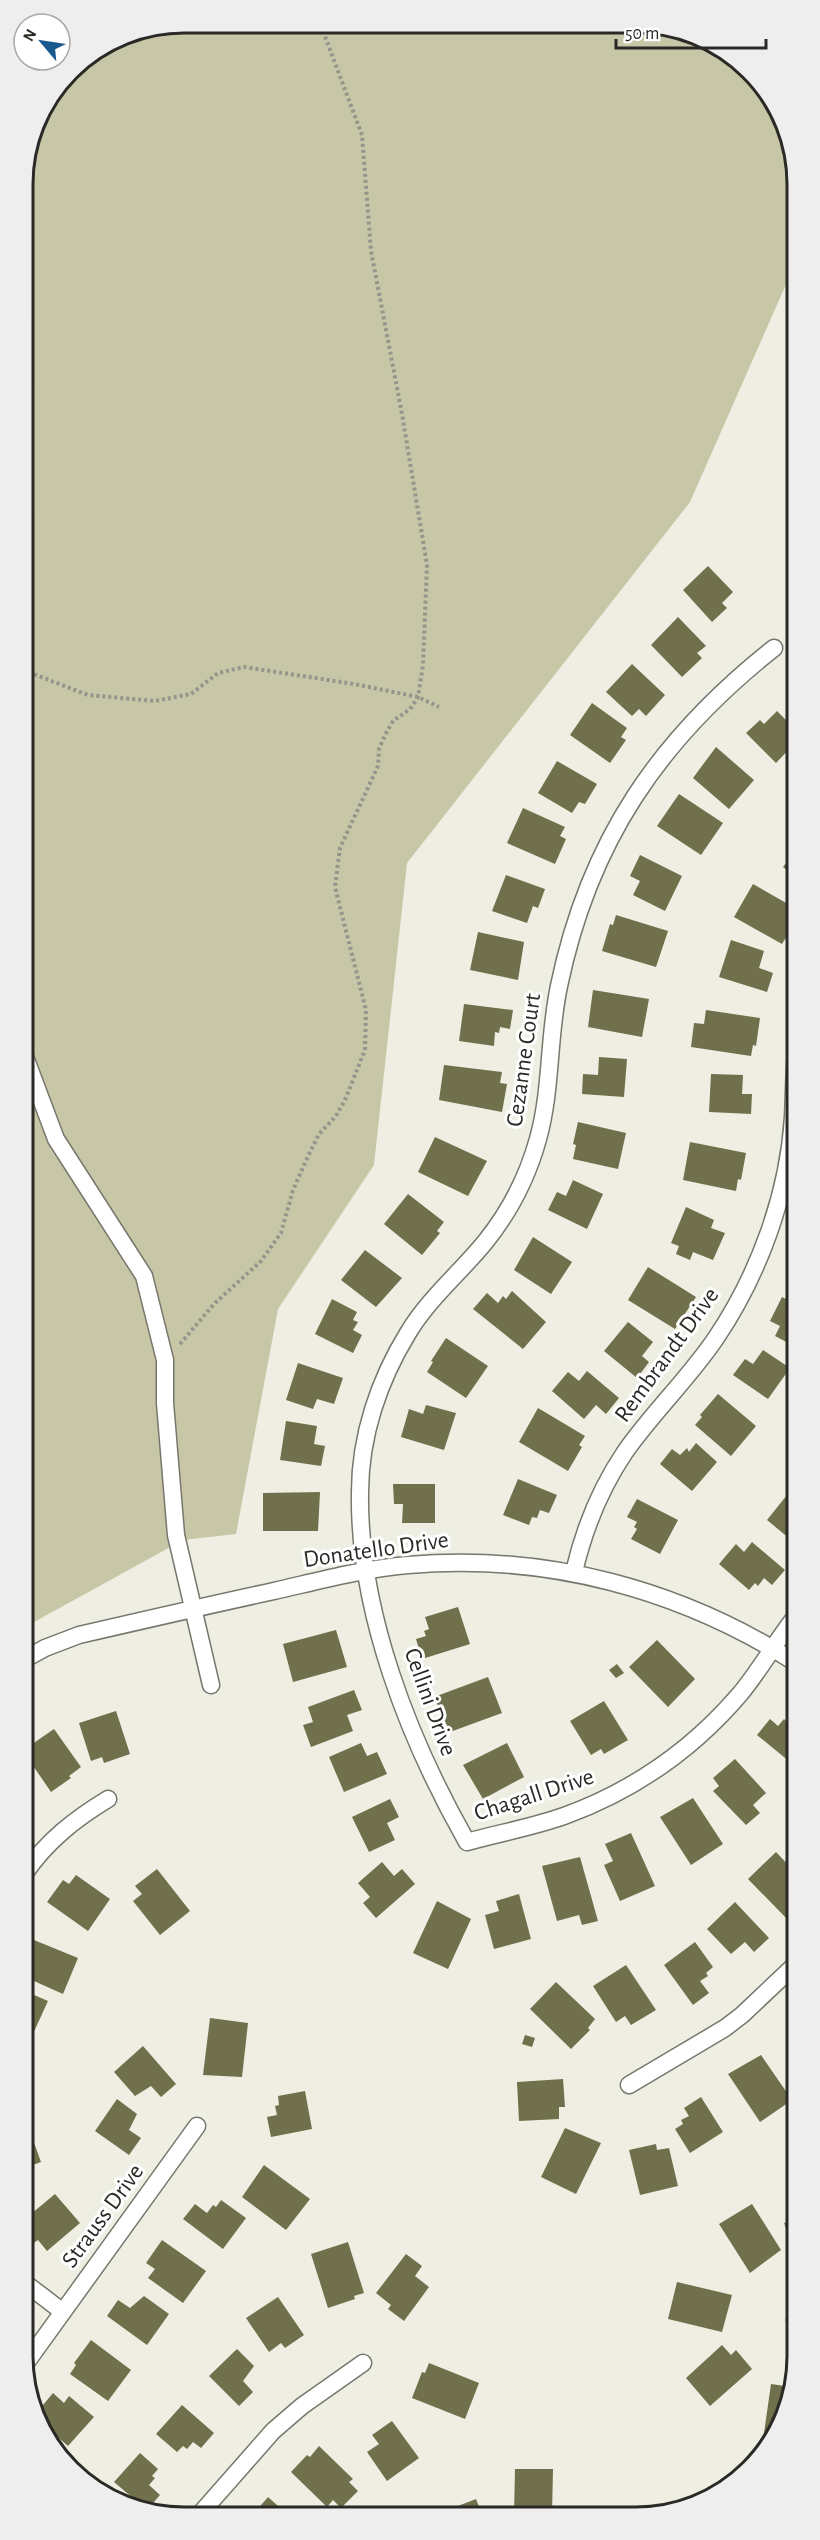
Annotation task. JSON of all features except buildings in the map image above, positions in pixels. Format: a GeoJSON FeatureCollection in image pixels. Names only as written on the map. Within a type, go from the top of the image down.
{"type":"FeatureCollection","features":[{"type":"Feature","properties":{"kind":"street","name":"Cezanne Court"},"geometry":{"type":"LineString","coordinates":[[367,1571],[361,1528],[360,1489],[364,1448],[374,1407],[389,1369],[409,1331],[435,1297],[486,1241],[508,1208],[524,1177],[538,1140],[546,1101],[558,989],[570,939],[586,892],[608,842],[629,805],[666,751],[732,681],[774,648]]}},
{"type":"Feature","properties":{"kind":"street"},"geometry":{"type":"LineString","coordinates":[[33,1078],[56,1139],[144,1276],[165,1360],[165,1403],[176,1535],[211,1685]]}},
{"type":"Feature","properties":{"kind":"street","name":"Rembrandt Drive"},"geometry":{"type":"LineString","coordinates":[[574,1572],[589,1519],[606,1483],[626,1451],[716,1338],[742,1295],[762,1250],[777,1207],[787,1162]]}},
{"type":"Feature","properties":{"kind":"street","name":"Donatello Drive"},"geometry":{"type":"LineString","coordinates":[[33,1654],[45,1647],[79,1635],[367,1571],[407,1565],[461,1563],[519,1565],[574,1572],[622,1584],[674,1600],[726,1622],[787,1657]]}},
{"type":"Feature","properties":{"kind":"street","name":"Cellini Drive"},"geometry":{"type":"LineString","coordinates":[[367,1571],[380,1632],[397,1690],[418,1748],[467,1842]]}},
{"type":"Feature","properties":{"kind":"street","name":"Chagall Drive"},"geometry":{"type":"LineString","coordinates":[[467,1842],[563,1816],[606,1799],[679,1754],[711,1726],[741,1693],[787,1628]]}},
{"type":"Feature","properties":{"kind":"street"},"geometry":{"type":"LineString","coordinates":[[33,1863],[50,1843],[76,1819],[108,1799]]}},
{"type":"Feature","properties":{"kind":"street"},"geometry":{"type":"LineString","coordinates":[[629,2085],[724,2028],[742,2015],[787,1972]]}},
{"type":"Feature","properties":{"kind":"street","name":"Strauss Drive"},"geometry":{"type":"LineString","coordinates":[[33,2353],[197,2126]]}},
{"type":"Feature","properties":{"kind":"street"},"geometry":{"type":"LineString","coordinates":[[33,2289],[63,2312]]}},
{"type":"Feature","properties":{"kind":"street"},"geometry":{"type":"LineString","coordinates":[[206,2507],[273,2431],[302,2406],[363,2363]]}},
{"type":"Feature","properties":{"kind":"path"},"geometry":{"type":"LineString","coordinates":[[165,1360],[214,1304],[261,1261],[281,1233],[293,1190],[309,1154],[319,1134],[336,1116],[345,1100],[365,1050],[366,1010],[336,887],[340,848],[378,766],[379,749],[384,735],[393,721],[410,709],[418,697],[423,665],[427,565],[402,414],[371,251],[362,135],[324,33]]}},
{"type":"Feature","properties":{"kind":"path"},"geometry":{"type":"LineString","coordinates":[[33,674],[88,695],[155,701],[191,694],[218,673],[244,667],[354,684],[418,697],[439,707]]}},
{"type":"Feature","properties":{"kind":"green space"},"geometry":{"type":"Polygon","coordinates":[[[646,33],[685,41],[712,53],[743,77],[767,108],[779,135],[786,164],[787,282],[690,502],[407,863],[374,1165],[278,1309],[236,1534],[183,1540],[33,1623],[33,174],[38,145],[53,108],[70,84],[84,70],[108,53],[135,41],[164,34],[646,33]]]}}]}
